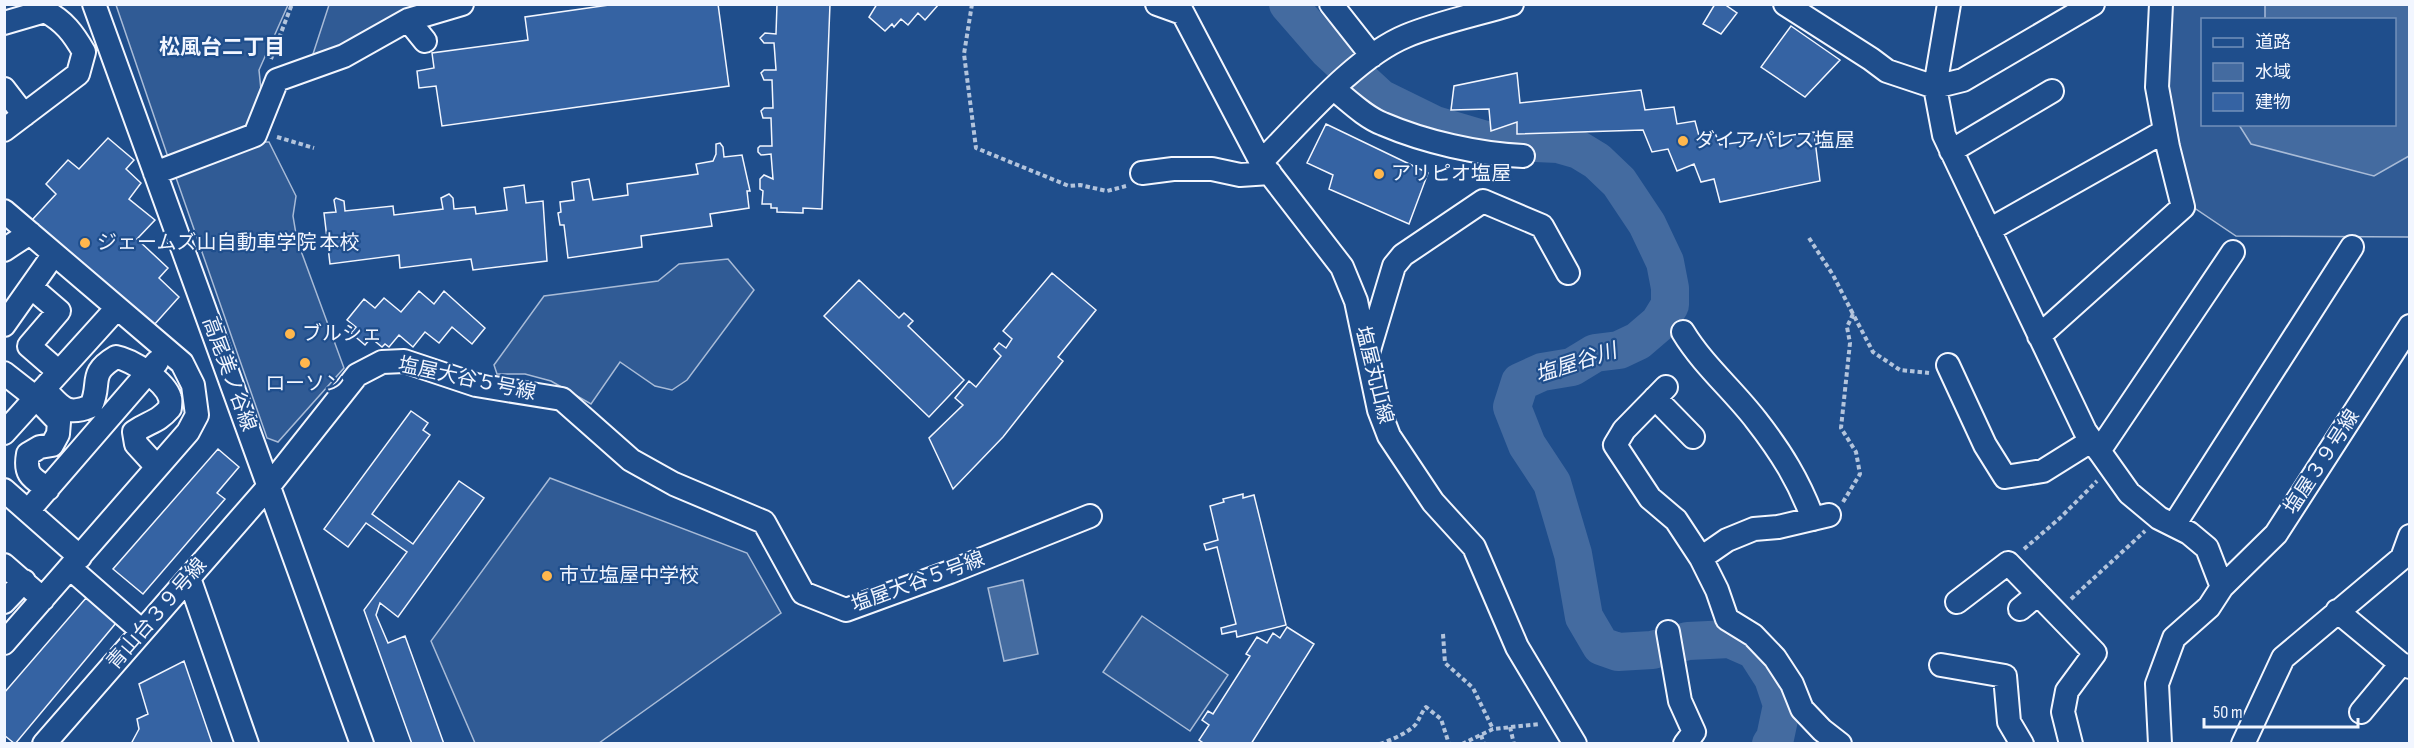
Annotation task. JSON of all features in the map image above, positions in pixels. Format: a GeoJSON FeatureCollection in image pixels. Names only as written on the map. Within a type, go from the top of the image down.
{"type":"FeatureCollection","features":[{"type":"Feature","properties":{"kind":"street","name":"高尾美ノ谷線"},"geometry":{"type":"LineString","coordinates":[[94,4],[362,744]]}},
{"type":"Feature","properties":{"kind":"street"},"geometry":{"type":"LineString","coordinates":[[155,172],[255,135],[277,80],[344,56],[408,20],[462,4]]}},
{"type":"Feature","properties":{"kind":"street"},"geometry":{"type":"LineString","coordinates":[[1157,4],[1180,8]]}},
{"type":"Feature","properties":{"kind":"street"},"geometry":{"type":"LineString","coordinates":[[1331,4],[1372,56]]}},
{"type":"Feature","properties":{"kind":"street"},"geometry":{"type":"LineString","coordinates":[[1142,173],[1173,169],[1212,170],[1239,175],[1265,167],[1334,89],[1372,56],[1452,13],[1512,4]]}},
{"type":"Feature","properties":{"kind":"street"},"geometry":{"type":"LineString","coordinates":[[1785,4],[1887,71],[1935,87],[1963,80],[2093,4]]}},
{"type":"Feature","properties":{"kind":"street"},"geometry":{"type":"LineString","coordinates":[[1949,4],[1935,87],[1944,135],[1951,151],[2085,431],[2129,493],[2167,522],[2189,533],[2207,549],[2222,587]]}},
{"type":"Feature","properties":{"kind":"street"},"geometry":{"type":"LineString","coordinates":[[2039,336],[2183,207],[2157,87],[2161,4]]}},
{"type":"Feature","properties":{"kind":"street","name":"塩屋丸山線"},"geometry":{"type":"LineString","coordinates":[[1180,8],[1265,167],[1342,267],[1356,301],[1379,410],[1389,436],[1434,502],[1474,548],[1516,647],[1575,744]]}},
{"type":"Feature","properties":{"kind":"street"},"geometry":{"type":"LineString","coordinates":[[4,40],[45,11]]}},
{"type":"Feature","properties":{"kind":"street"},"geometry":{"type":"LineString","coordinates":[[4,23],[45,11],[59,19],[73,33],[84,52],[78,74],[4,130]]}},
{"type":"Feature","properties":{"kind":"street"},"geometry":{"type":"LineString","coordinates":[[408,20],[425,40]]}},
{"type":"Feature","properties":{"kind":"street"},"geometry":{"type":"LineString","coordinates":[[4,89],[24,115]]}},
{"type":"Feature","properties":{"kind":"street"},"geometry":{"type":"LineString","coordinates":[[1334,89],[1381,124],[1489,155],[1523,156]]}},
{"type":"Feature","properties":{"kind":"street"},"geometry":{"type":"LineString","coordinates":[[1951,151],[2052,91]]}},
{"type":"Feature","properties":{"kind":"street"},"geometry":{"type":"LineString","coordinates":[[1989,230],[2165,131]]}},
{"type":"Feature","properties":{"kind":"street"},"geometry":{"type":"LineString","coordinates":[[1367,354],[1394,266],[1403,255],[1483,201],[1542,226],[1568,273]]}},
{"type":"Feature","properties":{"kind":"street"},"geometry":{"type":"LineString","coordinates":[[4,212],[182,363],[194,386],[197,415],[188,432],[4,643]]}},
{"type":"Feature","properties":{"kind":"street"},"geometry":{"type":"LineString","coordinates":[[4,250],[30,233]]}},
{"type":"Feature","properties":{"kind":"street"},"geometry":{"type":"LineString","coordinates":[[2167,522],[2352,247]]}},
{"type":"Feature","properties":{"kind":"street"},"geometry":{"type":"LineString","coordinates":[[1948,365],[1985,446],[2005,477],[2043,471],[2100,453],[2233,252]]}},
{"type":"Feature","properties":{"kind":"street"},"geometry":{"type":"LineString","coordinates":[[4,325],[54,254]]}},
{"type":"Feature","properties":{"kind":"street"},"geometry":{"type":"LineString","coordinates":[[31,287],[59,311],[29,346],[59,422],[58,434],[52,445],[40,447],[28,454],[26,466],[30,476],[48,489]]}},
{"type":"Feature","properties":{"kind":"street"},"geometry":{"type":"LineString","coordinates":[[6,428],[117,308]]}},
{"type":"Feature","properties":{"kind":"street","name":"塩屋３９号線"},"geometry":{"type":"LineString","coordinates":[[2161,743],[2157,684],[2174,638],[2208,607],[2222,587],[2276,534],[2409,326]]}},
{"type":"Feature","properties":{"kind":"street"},"geometry":{"type":"LineString","coordinates":[[1683,332],[1696,354],[1756,419],[1821,517],[1778,527],[1754,529],[1727,540],[1701,558]]}},
{"type":"Feature","properties":{"kind":"street"},"geometry":{"type":"LineString","coordinates":[[28,511],[167,350]]}},
{"type":"Feature","properties":{"kind":"street"},"geometry":{"type":"LineString","coordinates":[[5,375],[46,387],[66,410],[77,412],[91,406],[97,394],[95,383],[97,374],[106,363],[116,357],[128,359],[147,374],[170,398],[170,408],[160,420],[134,432],[136,444],[157,467]]}},
{"type":"Feature","properties":{"kind":"street","name":"塩屋大谷５号線"},"geometry":{"type":"LineString","coordinates":[[269,486],[357,375],[382,362],[404,361],[476,385],[562,399],[631,460],[674,484],[764,522],[802,593],[846,610],[950,572],[1090,516]]}},
{"type":"Feature","properties":{"kind":"street"},"geometry":{"type":"LineString","coordinates":[[1693,437],[1660,393],[1624,430],[1615,445],[1650,498],[1676,520],[1701,558],[1717,590],[1727,618],[1754,635],[1775,658],[1792,684],[1802,709],[1822,730],[1840,744]]}},
{"type":"Feature","properties":{"kind":"street","name":"青山台３９号線"},"geometry":{"type":"LineString","coordinates":[[44,744],[269,486]]}},
{"type":"Feature","properties":{"kind":"street"},"geometry":{"type":"LineString","coordinates":[[4,490],[28,511],[142,631]]}},
{"type":"Feature","properties":{"kind":"street"},"geometry":{"type":"LineString","coordinates":[[2243,744],[2283,658],[2337,611],[2406,559],[2409,536]]}},
{"type":"Feature","properties":{"kind":"street"},"geometry":{"type":"LineString","coordinates":[[1956,602],[2008,563],[2095,653],[2067,691],[2063,712],[2071,744]]}},
{"type":"Feature","properties":{"kind":"street"},"geometry":{"type":"LineString","coordinates":[[4,565],[43,599]]}},
{"type":"Feature","properties":{"kind":"street"},"geometry":{"type":"LineString","coordinates":[[189,578],[246,744]]}},
{"type":"Feature","properties":{"kind":"street"},"geometry":{"type":"LineString","coordinates":[[4,602],[24,581]]}},
{"type":"Feature","properties":{"kind":"street"},"geometry":{"type":"LineString","coordinates":[[2020,609],[2038,594]]}},
{"type":"Feature","properties":{"kind":"street"},"geometry":{"type":"LineString","coordinates":[[2337,611],[2405,665],[2361,712]]}},
{"type":"Feature","properties":{"kind":"street"},"geometry":{"type":"LineString","coordinates":[[1668,632],[1674,658],[1674,673],[1689,738]]}},
{"type":"Feature","properties":{"kind":"street"},"geometry":{"type":"LineString","coordinates":[[1941,665],[2015,677],[2009,722],[2022,744]]}},
{"type":"Feature","properties":{"kind":"path"},"geometry":{"type":"LineString","coordinates":[[270,98],[268,69],[292,4]]}},
{"type":"Feature","properties":{"kind":"path"},"geometry":{"type":"LineString","coordinates":[[972,4],[964,54],[976,148],[1069,186],[1080,185],[1107,190],[1134,184],[1142,173]]}},
{"type":"Feature","properties":{"kind":"path"},"geometry":{"type":"LineString","coordinates":[[276,136],[314,148]]}},
{"type":"Feature","properties":{"kind":"path"},"geometry":{"type":"LineString","coordinates":[[1809,238],[1833,275],[1873,352],[1900,370],[1935,374],[1948,365]]}},
{"type":"Feature","properties":{"kind":"path"},"geometry":{"type":"LineString","coordinates":[[1821,517],[1846,499],[1860,474],[1856,452],[1841,428],[1850,343],[1846,327],[1853,314]]}},
{"type":"Feature","properties":{"kind":"path"},"geometry":{"type":"LineString","coordinates":[[2008,563],[2060,518],[2100,453]]}},
{"type":"Feature","properties":{"kind":"path"},"geometry":{"type":"LineString","coordinates":[[2056,613],[2167,522]]}},
{"type":"Feature","properties":{"kind":"path"},"geometry":{"type":"LineString","coordinates":[[1443,634],[1445,663],[1473,688],[1494,729]]}},
{"type":"Feature","properties":{"kind":"path"},"geometry":{"type":"LineString","coordinates":[[1380,744],[1416,724],[1419,714],[1426,707],[1441,719],[1449,744]]}},
{"type":"Feature","properties":{"kind":"path"},"geometry":{"type":"LineString","coordinates":[[1462,744],[1494,729],[1562,722]]}},
{"type":"Feature","properties":{"kind":"path"},"geometry":{"type":"LineString","coordinates":[[1510,727],[1514,744]]}},
{"type":"Feature","properties":{"kind":"path"},"geometry":{"type":"LineString","coordinates":[[1481,735],[1484,744]]}},
{"type":"Feature","properties":{"kind":"shaded area"},"geometry":{"type":"Polygon","coordinates":[[[116,5],[288,5],[259,70],[262,100],[252,129],[169,160],[116,5]]]}},
{"type":"Feature","properties":{"kind":"shaded area"},"geometry":{"type":"Polygon","coordinates":[[[329,5],[430,5],[351,44],[312,57],[329,5]]]}},
{"type":"Feature","properties":{"kind":"shaded area"},"geometry":{"type":"Polygon","coordinates":[[[2169,5],[2409,5],[2409,237],[2236,236],[2193,207],[2170,122],[2164,47],[2169,5]]]}},
{"type":"Feature","properties":{"kind":"shaded area"},"geometry":{"type":"Polygon","coordinates":[[[258,142],[269,142],[296,196],[293,216],[297,240],[344,368],[278,442],[267,438],[174,172],[258,142]]]}},
{"type":"Feature","properties":{"kind":"shaded area"},"geometry":{"type":"Polygon","coordinates":[[[728,259],[754,290],[687,380],[672,390],[655,386],[620,362],[591,404],[551,381],[525,374],[497,374],[494,365],[544,296],[658,281],[679,264],[728,259]]]}},
{"type":"Feature","properties":{"kind":"shaded area"},"geometry":{"type":"Polygon","coordinates":[[[550,478],[747,553],[781,613],[599,743],[475,743],[431,641],[550,478]]]}},
{"type":"Feature","properties":{"kind":"shaded area"},"geometry":{"type":"Polygon","coordinates":[[[1142,616],[1228,675],[1190,731],[1103,672],[1142,616]]]}},
{"type":"Feature","properties":{"kind":"water"},"geometry":{"type":"Polygon","coordinates":[[[2265,5],[2409,5],[2409,156],[2374,176],[2251,144],[2240,126],[2396,126],[2396,18],[2265,18],[2265,5]]]}},
{"type":"Feature","properties":{"kind":"water"},"geometry":{"type":"Polygon","coordinates":[[[1023,580],[1038,654],[1004,661],[988,588],[1023,580]]]}},
{"type":"Feature","properties":{"kind":"building"},"geometry":{"type":"Polygon","coordinates":[[[616,4],[718,4],[729,86],[442,126],[436,86],[419,88],[417,71],[434,68],[432,53],[528,40],[525,17],[616,4]]]}},
{"type":"Feature","properties":{"kind":"building"},"geometry":{"type":"Polygon","coordinates":[[[777,4],[830,4],[822,209],[803,208],[803,213],[777,212],[777,208],[771,208],[771,204],[762,204],[763,191],[760,189],[760,179],[764,175],[773,179],[771,154],[761,155],[758,152],[760,146],[772,146],[771,118],[763,118],[761,111],[764,108],[773,108],[772,80],[764,80],[761,73],[764,70],[776,70],[774,43],[764,43],[760,38],[765,33],[776,34],[777,4]]]}},
{"type":"Feature","properties":{"kind":"building"},"geometry":{"type":"Polygon","coordinates":[[[877,4],[939,4],[925,20],[918,13],[908,25],[901,19],[894,27],[892,24],[885,31],[869,17],[877,4]]]}},
{"type":"Feature","properties":{"kind":"building"},"geometry":{"type":"Polygon","coordinates":[[[1715,4],[1724,4],[1737,13],[1721,34],[1703,24],[1715,4]]]}},
{"type":"Feature","properties":{"kind":"building"},"geometry":{"type":"Polygon","coordinates":[[[1791,26],[1840,60],[1805,97],[1761,67],[1791,26]]]}},
{"type":"Feature","properties":{"kind":"building","name":"ダイアパレス塩屋"},"geometry":{"type":"Polygon","coordinates":[[[1517,73],[1520,103],[1641,90],[1645,110],[1674,107],[1677,124],[1695,121],[1699,136],[1715,133],[1720,145],[1814,132],[1820,181],[1720,202],[1714,179],[1701,182],[1694,164],[1677,171],[1668,149],[1652,152],[1643,130],[1517,134],[1517,122],[1491,131],[1489,109],[1451,110],[1454,86],[1517,73]]]}},
{"type":"Feature","properties":{"kind":"building","name":"アリピオ塩屋"},"geometry":{"type":"Polygon","coordinates":[[[1326,124],[1428,173],[1409,224],[1329,189],[1333,175],[1307,163],[1326,124]]]}},
{"type":"Feature","properties":{"kind":"building"},"geometry":{"type":"Polygon","coordinates":[[[108,138],[134,160],[126,169],[141,183],[129,199],[155,220],[137,239],[168,268],[159,278],[179,297],[154,325],[32,220],[56,194],[46,184],[68,160],[79,169],[108,138]]]}},
{"type":"Feature","properties":{"kind":"building"},"geometry":{"type":"Polygon","coordinates":[[[720,143],[724,157],[742,155],[750,191],[747,191],[749,208],[710,214],[712,226],[641,236],[642,247],[568,258],[564,225],[560,225],[558,213],[561,212],[560,202],[574,200],[572,182],[589,179],[593,200],[628,195],[627,184],[698,174],[696,164],[713,161],[716,144],[720,143]]]}},
{"type":"Feature","properties":{"kind":"building"},"geometry":{"type":"Polygon","coordinates":[[[524,185],[526,203],[543,201],[547,261],[473,270],[471,259],[400,268],[399,255],[330,264],[324,213],[336,212],[334,200],[336,198],[344,201],[345,211],[393,206],[394,215],[443,209],[441,198],[449,194],[453,198],[454,209],[475,207],[476,214],[507,210],[504,188],[524,185]]]}},
{"type":"Feature","properties":{"kind":"building"},"geometry":{"type":"Polygon","coordinates":[[[1052,273],[1096,310],[1058,357],[1063,361],[1003,437],[953,489],[929,438],[963,405],[955,398],[969,381],[976,387],[1001,356],[994,349],[999,343],[1006,348],[1012,339],[1003,331],[1052,273]]]}},
{"type":"Feature","properties":{"kind":"building"},"geometry":{"type":"Polygon","coordinates":[[[859,280],[899,318],[904,313],[913,321],[908,326],[964,380],[929,417],[824,316],[859,280]]]}},
{"type":"Feature","properties":{"kind":"building"},"geometry":{"type":"Polygon","coordinates":[[[419,291],[434,304],[444,291],[485,328],[472,344],[452,327],[439,343],[425,332],[413,347],[399,335],[389,347],[385,344],[382,347],[371,338],[365,345],[351,333],[356,327],[347,320],[364,299],[375,308],[384,298],[401,312],[419,291]]]}},
{"type":"Feature","properties":{"kind":"building"},"geometry":{"type":"Polygon","coordinates":[[[411,411],[428,423],[423,430],[430,435],[372,514],[413,544],[459,481],[484,498],[398,617],[380,603],[376,615],[388,643],[405,636],[444,744],[412,744],[364,610],[407,552],[366,523],[348,547],[324,529],[411,411]]]}},
{"type":"Feature","properties":{"kind":"building"},"geometry":{"type":"Polygon","coordinates":[[[218,449],[239,467],[217,493],[225,499],[143,594],[113,569],[218,449]]]}},
{"type":"Feature","properties":{"kind":"building"},"geometry":{"type":"Polygon","coordinates":[[[1243,494],[1243,498],[1254,495],[1286,625],[1237,637],[1236,631],[1222,634],[1221,628],[1236,624],[1217,547],[1206,550],[1204,544],[1218,540],[1210,506],[1224,502],[1223,499],[1243,494]]]}},
{"type":"Feature","properties":{"kind":"building"},"geometry":{"type":"Polygon","coordinates":[[[86,598],[116,623],[15,744],[4,735],[4,693],[86,598]]]}},
{"type":"Feature","properties":{"kind":"building"},"geometry":{"type":"Polygon","coordinates":[[[1287,627],[1314,644],[1251,744],[1205,744],[1199,740],[1209,725],[1202,720],[1208,711],[1213,714],[1250,656],[1246,654],[1257,637],[1267,643],[1273,633],[1280,638],[1287,627]]]}},
{"type":"Feature","properties":{"kind":"building"},"geometry":{"type":"Polygon","coordinates":[[[184,661],[212,743],[131,744],[139,729],[137,719],[148,714],[139,684],[184,661]]]}},
{"type":"Feature","properties":{"kind":"waterway","name":"塩屋谷川"},"geometry":{"type":"LineString","coordinates":[[1288,4],[1328,50],[1380,98],[1435,125],[1489,141],[1558,144],[1579,150],[1597,161],[1619,182],[1647,224],[1665,262],[1670,288],[1670,305],[1659,323],[1638,341],[1619,350],[1595,353],[1572,367],[1542,372],[1520,382],[1512,407],[1527,445],[1552,483],[1573,554],[1584,617],[1601,646],[1618,652],[1652,650],[1688,641],[1730,639],[1755,650],[1773,678],[1782,705],[1775,738],[1771,744]]}},
{"type":"Feature","properties":{"kind":"place","name":"ダイアパレス塩屋"},"geometry":{"type":"Point","coordinates":[1683,141]}},
{"type":"Feature","properties":{"kind":"place","name":"アリピオ塩屋"},"geometry":{"type":"Point","coordinates":[1379,174]}},
{"type":"Feature","properties":{"kind":"place","name":"ジェームズ山自動車学院 本校"},"geometry":{"type":"Point","coordinates":[85,243]}},
{"type":"Feature","properties":{"kind":"place","name":"ブルシェ"},"geometry":{"type":"Point","coordinates":[290,334]}},
{"type":"Feature","properties":{"kind":"place","name":"ローソン"},"geometry":{"type":"Point","coordinates":[305,363]}},
{"type":"Feature","properties":{"kind":"place","name":"市立塩屋中学校"},"geometry":{"type":"Point","coordinates":[547,576]}},
{"type":"Feature","properties":{"kind":"district","name":"松風台二丁目"},"geometry":{"type":"Point","coordinates":[222,47]}}]}
